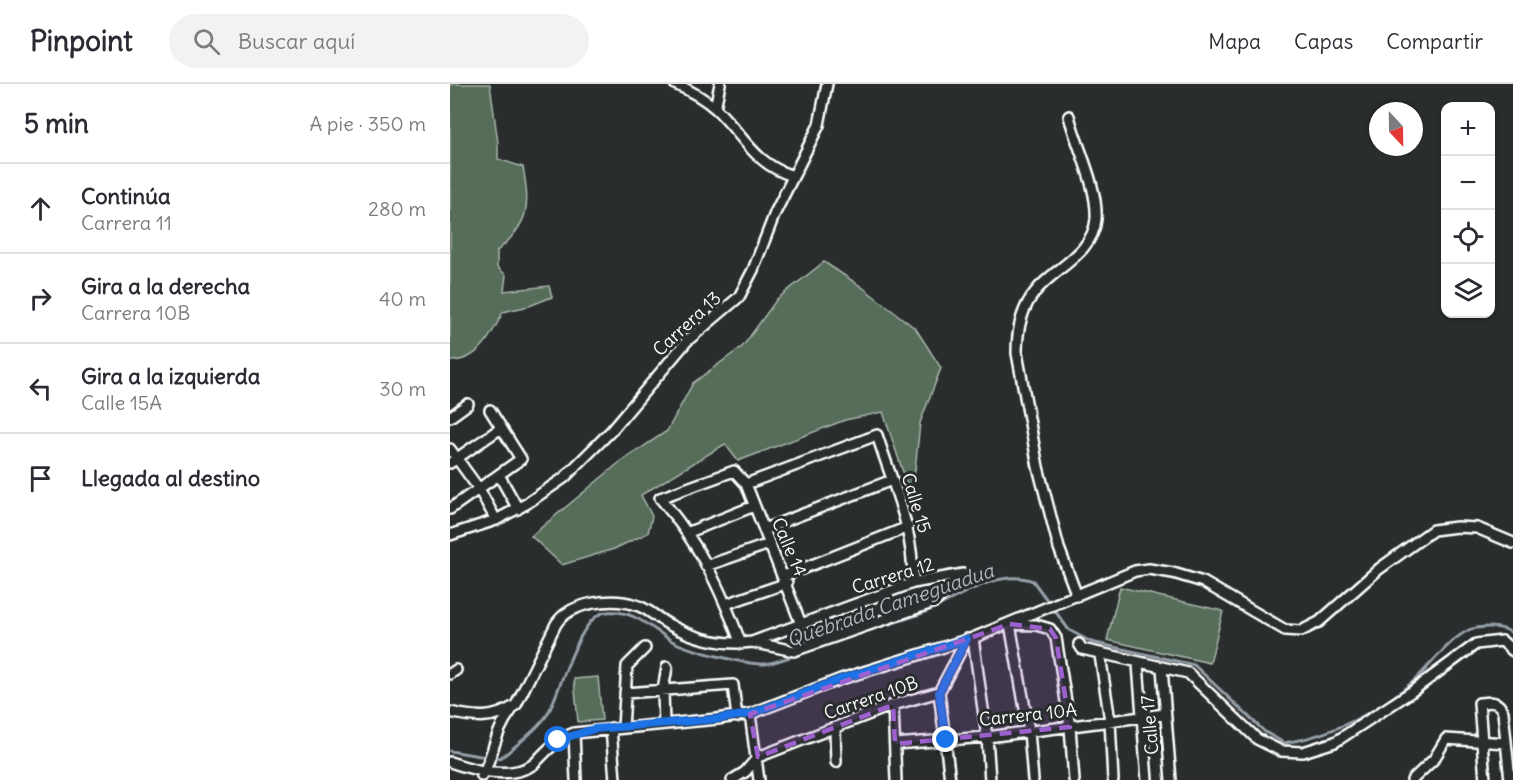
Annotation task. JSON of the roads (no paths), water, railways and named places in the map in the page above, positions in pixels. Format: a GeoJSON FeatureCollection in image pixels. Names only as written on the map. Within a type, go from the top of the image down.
{"type":"FeatureCollection","features":[{"type":"Feature","properties":{"kind":"street"},"geometry":{"type":"LineString","coordinates":[[675,84],[715,108],[758,158],[774,170],[794,176]]}},
{"type":"Feature","properties":{"kind":"street"},"geometry":{"type":"LineString","coordinates":[[715,108],[720,84]]}},
{"type":"Feature","properties":{"kind":"street","name":"Carrera 13"},"geometry":{"type":"LineString","coordinates":[[450,535],[496,520],[548,490],[572,470],[611,431],[687,341],[739,297],[819,125],[827,84]]}},
{"type":"Feature","properties":{"kind":"street"},"geometry":{"type":"LineString","coordinates":[[1070,116],[1093,190],[1096,220],[1086,243],[1070,262],[1035,291],[1027,304],[1017,336],[1017,353],[1038,467],[1059,548],[1077,596]]}},
{"type":"Feature","properties":{"kind":"street"},"geometry":{"type":"LineString","coordinates":[[450,417],[468,404]]}},
{"type":"Feature","properties":{"kind":"street"},"geometry":{"type":"LineString","coordinates":[[450,509],[521,459],[490,410]]}},
{"type":"Feature","properties":{"kind":"street"},"geometry":{"type":"LineString","coordinates":[[453,461],[501,428]]}},
{"type":"Feature","properties":{"kind":"street","name":"Calle 15"},"geometry":{"type":"LineString","coordinates":[[746,484],[877,435],[909,527],[913,583]]}},
{"type":"Feature","properties":{"kind":"street"},"geometry":{"type":"LineString","coordinates":[[450,449],[453,461],[480,489],[496,520]]}},
{"type":"Feature","properties":{"kind":"street"},"geometry":{"type":"LineString","coordinates":[[741,644],[721,590],[688,532],[660,498],[734,471],[746,484]]}},
{"type":"Feature","properties":{"kind":"street"},"geometry":{"type":"LineString","coordinates":[[499,475],[518,509]]}},
{"type":"Feature","properties":{"kind":"street"},"geometry":{"type":"LineString","coordinates":[[764,529],[892,480]]}},
{"type":"Feature","properties":{"kind":"street","name":"Calle 14"},"geometry":{"type":"LineString","coordinates":[[746,484],[801,624]]}},
{"type":"Feature","properties":{"kind":"street"},"geometry":{"type":"LineString","coordinates":[[688,532],[754,506]]}},
{"type":"Feature","properties":{"kind":"street"},"geometry":{"type":"LineString","coordinates":[[726,604],[909,527]]}},
{"type":"Feature","properties":{"kind":"street"},"geometry":{"type":"LineString","coordinates":[[450,762],[484,774],[527,775],[558,740],[574,733],[750,714],[832,682],[1010,624],[1135,571],[1149,569],[1203,582],[1285,630],[1301,631],[1319,622],[1379,568],[1433,530],[1457,527],[1478,528],[1513,543]]}},
{"type":"Feature","properties":{"kind":"street"},"geometry":{"type":"LineString","coordinates":[[706,566],[769,543]]}},
{"type":"Feature","properties":{"kind":"street","name":"Carrera 12"},"geometry":{"type":"LineString","coordinates":[[484,774],[496,734],[516,705],[561,617],[577,608],[617,603],[638,605],[686,633],[724,643],[741,644],[913,583],[963,574],[935,602],[794,651],[752,642]]}},
{"type":"Feature","properties":{"kind":"street"},"geometry":{"type":"LineString","coordinates":[[934,579],[941,597]]}},
{"type":"Feature","properties":{"kind":"street"},"geometry":{"type":"LineString","coordinates":[[1010,624],[1050,629],[1056,638],[1070,727],[1074,780]]}},
{"type":"Feature","properties":{"kind":"street"},"geometry":{"type":"LineString","coordinates":[[1010,624],[1029,732],[1033,780]]}},
{"type":"Feature","properties":{"kind":"street"},"geometry":{"type":"LineString","coordinates":[[786,629],[783,640],[788,650]]}},
{"type":"Feature","properties":{"kind":"street"},"geometry":{"type":"LineString","coordinates":[[970,638],[987,737],[990,780]]}},
{"type":"Feature","properties":{"kind":"street","name":"Carrera 10B"},"geometry":{"type":"LineString","coordinates":[[758,757],[893,705],[939,692],[970,638]]}},
{"type":"Feature","properties":{"kind":"street"},"geometry":{"type":"LineString","coordinates":[[1079,644],[1082,649],[1100,655],[1188,673],[1199,681],[1257,740],[1281,751],[1304,752],[1335,742],[1412,692],[1476,644],[1502,641],[1513,651]]}},
{"type":"Feature","properties":{"kind":"street"},"geometry":{"type":"LineString","coordinates":[[623,727],[627,666],[645,648]]}},
{"type":"Feature","properties":{"kind":"street"},"geometry":{"type":"LineString","coordinates":[[1100,655],[1110,721],[1113,780]]}},
{"type":"Feature","properties":{"kind":"street"},"geometry":{"type":"LineString","coordinates":[[1138,664],[1144,717],[1147,780]]}},
{"type":"Feature","properties":{"kind":"street"},"geometry":{"type":"LineString","coordinates":[[663,724],[663,690],[667,667]]}},
{"type":"Feature","properties":{"kind":"street","name":"Calle 17"},"geometry":{"type":"LineString","coordinates":[[1162,668],[1171,780]]}},
{"type":"Feature","properties":{"kind":"street"},"geometry":{"type":"LineString","coordinates":[[625,693],[733,685],[737,717]]}},
{"type":"Feature","properties":{"kind":"street"},"geometry":{"type":"LineString","coordinates":[[939,692],[950,780]]}},
{"type":"Feature","properties":{"kind":"street"},"geometry":{"type":"LineString","coordinates":[[1485,780],[1479,703],[1495,702],[1500,705],[1510,780]]}},
{"type":"Feature","properties":{"kind":"street"},"geometry":{"type":"LineString","coordinates":[[450,712],[486,717],[504,712],[516,705]]}},
{"type":"Feature","properties":{"kind":"street"},"geometry":{"type":"LineString","coordinates":[[893,705],[896,780]]}},
{"type":"Feature","properties":{"kind":"street"},"geometry":{"type":"LineString","coordinates":[[750,714],[758,757],[759,780]]}},
{"type":"Feature","properties":{"kind":"street","name":"Carrera 10A"},"geometry":{"type":"LineString","coordinates":[[895,744],[987,737],[1165,714]]}},
{"type":"Feature","properties":{"kind":"street"},"geometry":{"type":"LineString","coordinates":[[611,728],[615,780]]}},
{"type":"Feature","properties":{"kind":"street"},"geometry":{"type":"LineString","coordinates":[[835,728],[836,762]]}},
{"type":"Feature","properties":{"kind":"street"},"geometry":{"type":"LineString","coordinates":[[574,733],[576,780]]}},
{"type":"Feature","properties":{"kind":"street"},"geometry":{"type":"LineString","coordinates":[[1412,780],[1434,759],[1446,739],[1506,742]]}},
{"type":"Feature","properties":{"kind":"street"},"geometry":{"type":"LineString","coordinates":[[732,780],[744,772],[758,757]]}},
{"type":"Feature","properties":{"kind":"street"},"geometry":{"type":"LineString","coordinates":[[1412,780],[1425,780]]}},
{"type":"Feature","properties":{"kind":"waterway","name":"Quebrada Cameguadua"},"geometry":{"type":"LineString","coordinates":[[853,635],[933,609],[990,582],[1019,578],[1033,581],[1069,630],[1091,642],[1194,665],[1265,732],[1284,743],[1302,740],[1338,728],[1373,711],[1404,689],[1448,645],[1469,630],[1492,627],[1504,629],[1513,634]]}},
{"type":"Feature","properties":{"kind":"waterway","name":"Quebrada Cameguadua"},"geometry":{"type":"LineString","coordinates":[[493,758],[500,758],[507,753],[528,736],[547,715],[579,639],[597,616],[607,612],[617,612],[634,617],[680,645],[732,660],[765,664],[796,655]]}},
{"type":"Feature","properties":{"kind":"waterway","name":"Quebrada Cameguadua"},"geometry":{"type":"LineString","coordinates":[[450,751],[486,757]]}}]}
